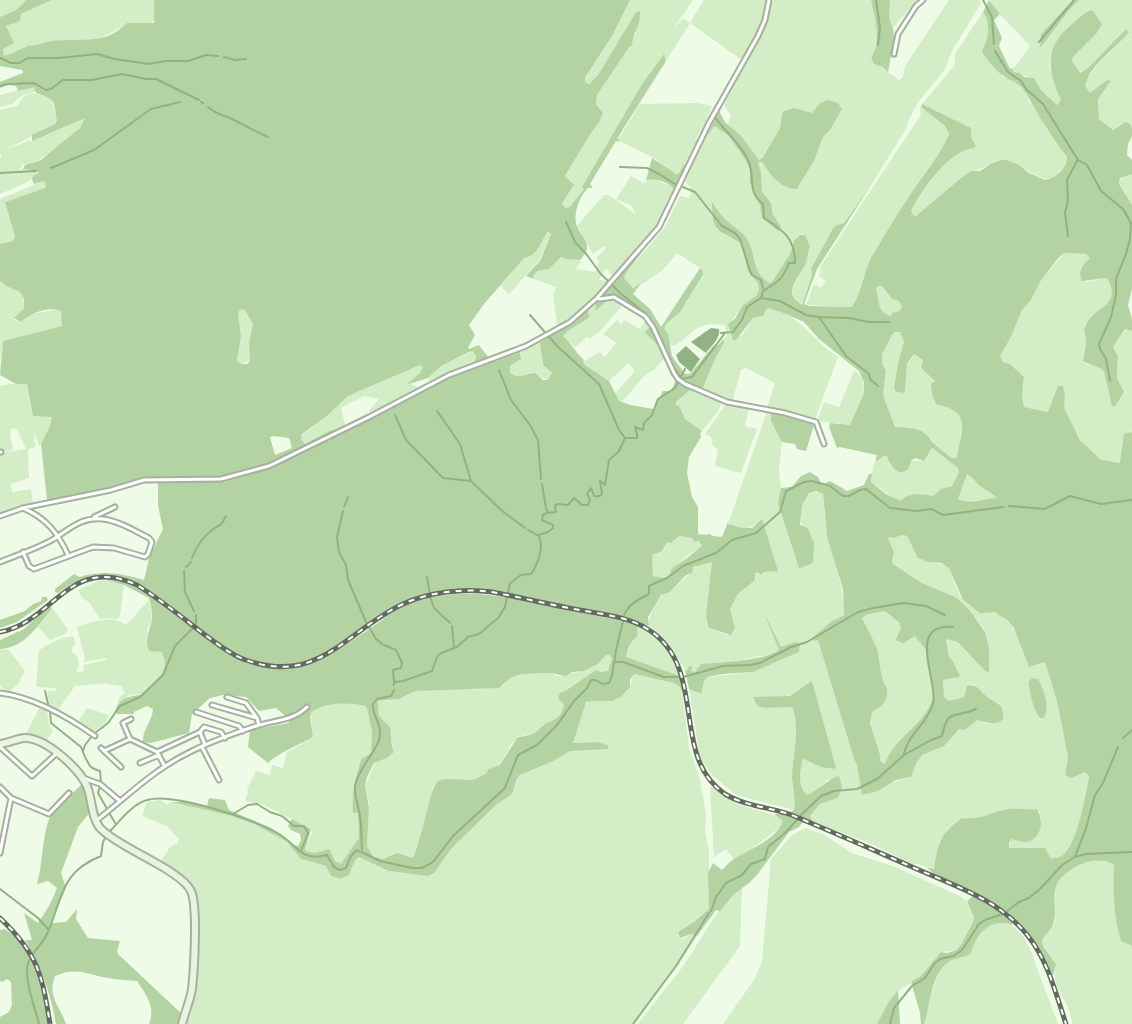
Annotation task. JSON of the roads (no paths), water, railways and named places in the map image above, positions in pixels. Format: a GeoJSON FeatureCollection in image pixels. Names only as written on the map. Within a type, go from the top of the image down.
{"type":"FeatureCollection","features":[{"type":"Feature","properties":{"kind":"main road"},"geometry":{"type":"LineString","coordinates":[[0,746],[28,739],[41,743],[57,754],[76,769],[88,786],[99,827],[182,880],[191,891],[195,907],[193,975],[182,1024]]}},
{"type":"Feature","properties":{"kind":"street"},"geometry":{"type":"LineString","coordinates":[[0,516],[148,479],[228,478],[276,463],[449,375],[531,344],[574,319],[597,298],[659,227],[709,123],[758,36],[769,0]]}},
{"type":"Feature","properties":{"kind":"street"},"geometry":{"type":"LineString","coordinates":[[894,54],[898,34],[923,0]]}},
{"type":"Feature","properties":{"kind":"street"},"geometry":{"type":"LineString","coordinates":[[597,298],[614,297],[645,316],[674,373],[685,384],[727,402],[816,422],[824,444]]}},
{"type":"Feature","properties":{"kind":"street"},"geometry":{"type":"LineString","coordinates":[[0,562],[115,507]]}},
{"type":"Feature","properties":{"kind":"street"},"geometry":{"type":"LineString","coordinates":[[23,508],[44,519],[58,535],[68,555]]}},
{"type":"Feature","properties":{"kind":"street"},"geometry":{"type":"LineString","coordinates":[[103,513],[104,519]]}},
{"type":"Feature","properties":{"kind":"street"},"geometry":{"type":"LineString","coordinates":[[23,552],[29,566],[34,569],[88,548],[104,546],[142,557],[147,555],[152,545],[149,538],[104,519],[90,519]]}},
{"type":"Feature","properties":{"kind":"street"},"geometry":{"type":"LineString","coordinates":[[0,693],[29,700],[62,714],[95,736]]}},
{"type":"Feature","properties":{"kind":"street"},"geometry":{"type":"LineString","coordinates":[[227,697],[246,703],[259,725]]}},
{"type":"Feature","properties":{"kind":"street"},"geometry":{"type":"LineString","coordinates":[[212,705],[257,718]]}},
{"type":"Feature","properties":{"kind":"street"},"geometry":{"type":"LineString","coordinates":[[96,821],[164,765],[259,725],[289,719],[307,707]]}},
{"type":"Feature","properties":{"kind":"street"},"geometry":{"type":"LineString","coordinates":[[196,712],[239,726],[243,731]]}},
{"type":"Feature","properties":{"kind":"street"},"geometry":{"type":"LineString","coordinates":[[131,719],[123,723],[130,739],[158,754],[164,765]]}},
{"type":"Feature","properties":{"kind":"street"},"geometry":{"type":"LineString","coordinates":[[140,763],[204,727],[221,732],[225,738]]}},
{"type":"Feature","properties":{"kind":"street"},"geometry":{"type":"LineString","coordinates":[[200,732],[219,780]]}},
{"type":"Feature","properties":{"kind":"street"},"geometry":{"type":"LineString","coordinates":[[121,767],[102,750],[130,739]]}},
{"type":"Feature","properties":{"kind":"street"},"geometry":{"type":"LineString","coordinates":[[0,746],[32,776],[57,754]]}},
{"type":"Feature","properties":{"kind":"street"},"geometry":{"type":"LineString","coordinates":[[83,778],[100,784],[120,801]]}},
{"type":"Feature","properties":{"kind":"street"},"geometry":{"type":"LineString","coordinates":[[0,787],[11,798],[49,814],[69,793]]}},
{"type":"Feature","properties":{"kind":"street"},"geometry":{"type":"LineString","coordinates":[[0,853],[11,798]]}},
{"type":"Feature","properties":{"kind":"waterway"},"geometry":{"type":"LineString","coordinates":[[876,0],[880,28],[878,45]]}},
{"type":"Feature","properties":{"kind":"waterway"},"geometry":{"type":"LineString","coordinates":[[983,0],[992,17],[994,44]]}},
{"type":"Feature","properties":{"kind":"waterway"},"geometry":{"type":"LineString","coordinates":[[1039,42],[1074,0]]}},
{"type":"Feature","properties":{"kind":"waterway"},"geometry":{"type":"LineString","coordinates":[[995,51],[1008,72],[1043,104],[1078,160],[1087,165],[1101,191],[1123,209],[1131,223],[1126,254],[1116,279],[1111,317],[1099,344],[1106,359],[1110,381]]}},
{"type":"Feature","properties":{"kind":"waterway"},"geometry":{"type":"LineString","coordinates":[[0,58],[19,63],[28,58],[97,54],[149,64],[218,56]]}},
{"type":"Feature","properties":{"kind":"waterway"},"geometry":{"type":"LineString","coordinates":[[224,57],[246,59]]}},
{"type":"Feature","properties":{"kind":"waterway"},"geometry":{"type":"LineString","coordinates":[[0,86],[34,83],[46,90],[63,80],[92,80],[122,74],[156,79],[199,100]]}},
{"type":"Feature","properties":{"kind":"waterway"},"geometry":{"type":"LineString","coordinates":[[51,168],[94,150],[151,109],[180,102]]}},
{"type":"Feature","properties":{"kind":"waterway"},"geometry":{"type":"LineString","coordinates":[[208,107],[268,137]]}},
{"type":"Feature","properties":{"kind":"waterway"},"geometry":{"type":"LineString","coordinates":[[715,117],[747,158],[754,193],[763,204],[764,218],[790,240],[795,263],[789,263],[779,280],[747,307],[733,332],[721,333]]}},
{"type":"Feature","properties":{"kind":"waterway"},"geometry":{"type":"LineString","coordinates":[[1068,236],[1065,213],[1067,180],[1077,161]]}},
{"type":"Feature","properties":{"kind":"waterway"},"geometry":{"type":"LineString","coordinates":[[620,167],[647,168],[695,192],[722,226],[740,239],[750,271],[761,280],[763,288]]}},
{"type":"Feature","properties":{"kind":"waterway"},"geometry":{"type":"LineString","coordinates":[[0,173],[36,171]]}},
{"type":"Feature","properties":{"kind":"waterway"},"geometry":{"type":"LineString","coordinates":[[566,222],[575,242],[600,273],[646,314],[652,324]]}},
{"type":"Feature","properties":{"kind":"waterway"},"geometry":{"type":"LineString","coordinates":[[761,298],[780,301],[806,315],[819,317],[846,356],[869,374],[878,386]]}},
{"type":"Feature","properties":{"kind":"waterway"},"geometry":{"type":"LineString","coordinates":[[530,315],[557,346],[599,384],[625,438]]}},
{"type":"Feature","properties":{"kind":"waterway"},"geometry":{"type":"LineString","coordinates":[[819,317],[889,322]]}},
{"type":"Feature","properties":{"kind":"waterway"},"geometry":{"type":"LineString","coordinates":[[681,379],[692,377],[725,333]]}},
{"type":"Feature","properties":{"kind":"waterway"},"geometry":{"type":"LineString","coordinates":[[672,365],[680,376]]}},
{"type":"Feature","properties":{"kind":"waterway"},"geometry":{"type":"LineString","coordinates":[[394,685],[394,682],[432,671],[441,653],[479,634],[498,618],[505,607],[510,583],[521,575],[531,574],[536,565],[541,549],[538,535],[553,528],[553,525],[542,520],[543,515],[556,512],[557,504],[568,505],[574,498],[582,505],[588,505],[590,500],[587,494],[591,488],[594,496],[602,494],[600,481],[605,485],[609,460],[619,451],[625,438],[637,438],[635,427],[643,430],[658,399],[675,388],[685,369]]}},
{"type":"Feature","properties":{"kind":"waterway"},"geometry":{"type":"LineString","coordinates":[[499,370],[511,400],[538,440],[541,479]]}},
{"type":"Feature","properties":{"kind":"waterway"},"geometry":{"type":"LineString","coordinates":[[437,411],[460,444],[471,481]]}},
{"type":"Feature","properties":{"kind":"waterway"},"geometry":{"type":"LineString","coordinates":[[395,415],[406,440],[443,478],[471,481],[525,528]]}},
{"type":"Feature","properties":{"kind":"waterway"},"geometry":{"type":"LineString","coordinates":[[623,618],[630,606],[649,594],[649,586],[683,566],[716,553],[732,540],[756,533],[780,512],[786,491],[804,482],[830,486],[843,496],[866,489],[890,508],[931,509],[943,515],[1003,507]]}},
{"type":"Feature","properties":{"kind":"waterway"},"geometry":{"type":"LineString","coordinates":[[542,484],[548,513]]}},
{"type":"Feature","properties":{"kind":"waterway"},"geometry":{"type":"LineString","coordinates":[[1009,506],[1045,509],[1070,496],[1101,504],[1132,500]]}},
{"type":"Feature","properties":{"kind":"waterway"},"geometry":{"type":"LineString","coordinates":[[344,507],[348,497]]}},
{"type":"Feature","properties":{"kind":"waterway"},"geometry":{"type":"LineString","coordinates":[[343,511],[337,537],[339,552],[367,624]]}},
{"type":"Feature","properties":{"kind":"waterway"},"geometry":{"type":"LineString","coordinates":[[192,558],[202,539],[226,516]]}},
{"type":"Feature","properties":{"kind":"waterway"},"geometry":{"type":"LineString","coordinates":[[528,530],[537,535]]}},
{"type":"Feature","properties":{"kind":"waterway"},"geometry":{"type":"LineString","coordinates":[[186,567],[191,562]]}},
{"type":"Feature","properties":{"kind":"waterway"},"geometry":{"type":"LineString","coordinates":[[184,571],[185,592],[194,611]]}},
{"type":"Feature","properties":{"kind":"waterway"},"geometry":{"type":"LineString","coordinates":[[427,577],[430,595]]}},
{"type":"Feature","properties":{"kind":"waterway"},"geometry":{"type":"LineString","coordinates":[[430,597],[434,608],[450,623]]}},
{"type":"Feature","properties":{"kind":"waterway"},"geometry":{"type":"LineString","coordinates":[[615,662],[664,677],[683,677],[723,666],[760,663],[807,642],[858,612],[873,608],[904,603],[926,606],[945,615]]}},
{"type":"Feature","properties":{"kind":"waterway"},"geometry":{"type":"LineString","coordinates":[[196,615],[196,624]]}},
{"type":"Feature","properties":{"kind":"waterway"},"geometry":{"type":"LineString","coordinates":[[109,832],[141,802],[175,800],[234,815],[268,828],[305,855],[327,855],[334,867],[340,870],[346,868],[357,850],[380,861],[422,868],[433,862],[453,836],[505,788],[518,755],[537,745],[557,725],[591,680],[609,683],[623,621]]}},
{"type":"Feature","properties":{"kind":"waterway"},"geometry":{"type":"LineString","coordinates":[[452,626],[454,648]]}},
{"type":"Feature","properties":{"kind":"waterway"},"geometry":{"type":"LineString","coordinates":[[369,627],[382,644]]}},
{"type":"Feature","properties":{"kind":"waterway"},"geometry":{"type":"LineString","coordinates":[[904,754],[933,704],[927,656],[930,634],[939,628],[953,627]]}},
{"type":"Feature","properties":{"kind":"waterway"},"geometry":{"type":"LineString","coordinates":[[95,733],[108,723],[120,706],[140,697],[163,675],[175,646],[192,629]]}},
{"type":"Feature","properties":{"kind":"waterway"},"geometry":{"type":"LineString","coordinates":[[384,645],[396,650],[402,663],[401,668],[393,670],[394,682]]}},
{"type":"Feature","properties":{"kind":"waterway"},"geometry":{"type":"LineString","coordinates":[[362,849],[355,786],[379,740],[380,730],[373,704],[377,699],[391,696],[394,690]]}},
{"type":"Feature","properties":{"kind":"waterway"},"geometry":{"type":"LineString","coordinates":[[45,691],[49,708]]}},
{"type":"Feature","properties":{"kind":"waterway"},"geometry":{"type":"LineString","coordinates":[[799,817],[821,796],[834,791],[857,789],[877,779],[904,755],[942,736],[950,717],[976,709]]}},
{"type":"Feature","properties":{"kind":"waterway"},"geometry":{"type":"LineString","coordinates":[[50,711],[51,723],[81,747],[85,757]]}},
{"type":"Feature","properties":{"kind":"waterway"},"geometry":{"type":"LineString","coordinates":[[1123,738],[1132,730]]}},
{"type":"Feature","properties":{"kind":"waterway"},"geometry":{"type":"LineString","coordinates":[[83,751],[92,736]]}},
{"type":"Feature","properties":{"kind":"waterway"},"geometry":{"type":"LineString","coordinates":[[890,1024],[894,1008],[912,986],[925,978],[934,964],[962,950],[979,924],[1029,898],[1062,865],[1075,857],[1095,795],[1118,747]]}},
{"type":"Feature","properties":{"kind":"waterway"},"geometry":{"type":"LineString","coordinates":[[85,757],[93,769],[100,771],[101,783]]}},
{"type":"Feature","properties":{"kind":"waterway"},"geometry":{"type":"LineString","coordinates":[[100,786],[98,793],[115,823]]}},
{"type":"Feature","properties":{"kind":"waterway"},"geometry":{"type":"LineString","coordinates":[[233,814],[248,805],[257,804],[282,816],[294,826],[304,826],[308,833],[301,851]]}},
{"type":"Feature","properties":{"kind":"waterway"},"geometry":{"type":"LineString","coordinates":[[711,911],[726,883],[742,875],[751,864],[765,859],[768,847],[798,819]]}},
{"type":"Feature","properties":{"kind":"waterway"},"geometry":{"type":"LineString","coordinates":[[39,1024],[28,982],[28,964],[46,936],[69,880],[87,863],[101,856],[105,838]]}},
{"type":"Feature","properties":{"kind":"waterway"},"geometry":{"type":"LineString","coordinates":[[1075,857],[1132,852]]}},
{"type":"Feature","properties":{"kind":"waterway"},"geometry":{"type":"LineString","coordinates":[[0,889],[48,929]]}},
{"type":"Feature","properties":{"kind":"waterway"},"geometry":{"type":"LineString","coordinates":[[633,1024],[676,966],[709,913]]}},
{"type":"Feature","properties":{"kind":"railway"},"geometry":{"type":"LineString","coordinates":[[0,632],[19,626],[63,593],[94,578],[114,578],[137,585],[230,652],[246,660],[271,666],[293,666],[313,661],[403,604],[447,592],[492,592],[632,622],[649,630],[667,647],[678,667],[698,758],[708,778],[725,794],[823,828],[958,887],[1003,912],[1028,936],[1041,956],[1066,1024]]}},
{"type":"Feature","properties":{"kind":"railway"},"geometry":{"type":"LineString","coordinates":[[0,918],[23,943],[36,966],[50,1024]]}}]}
